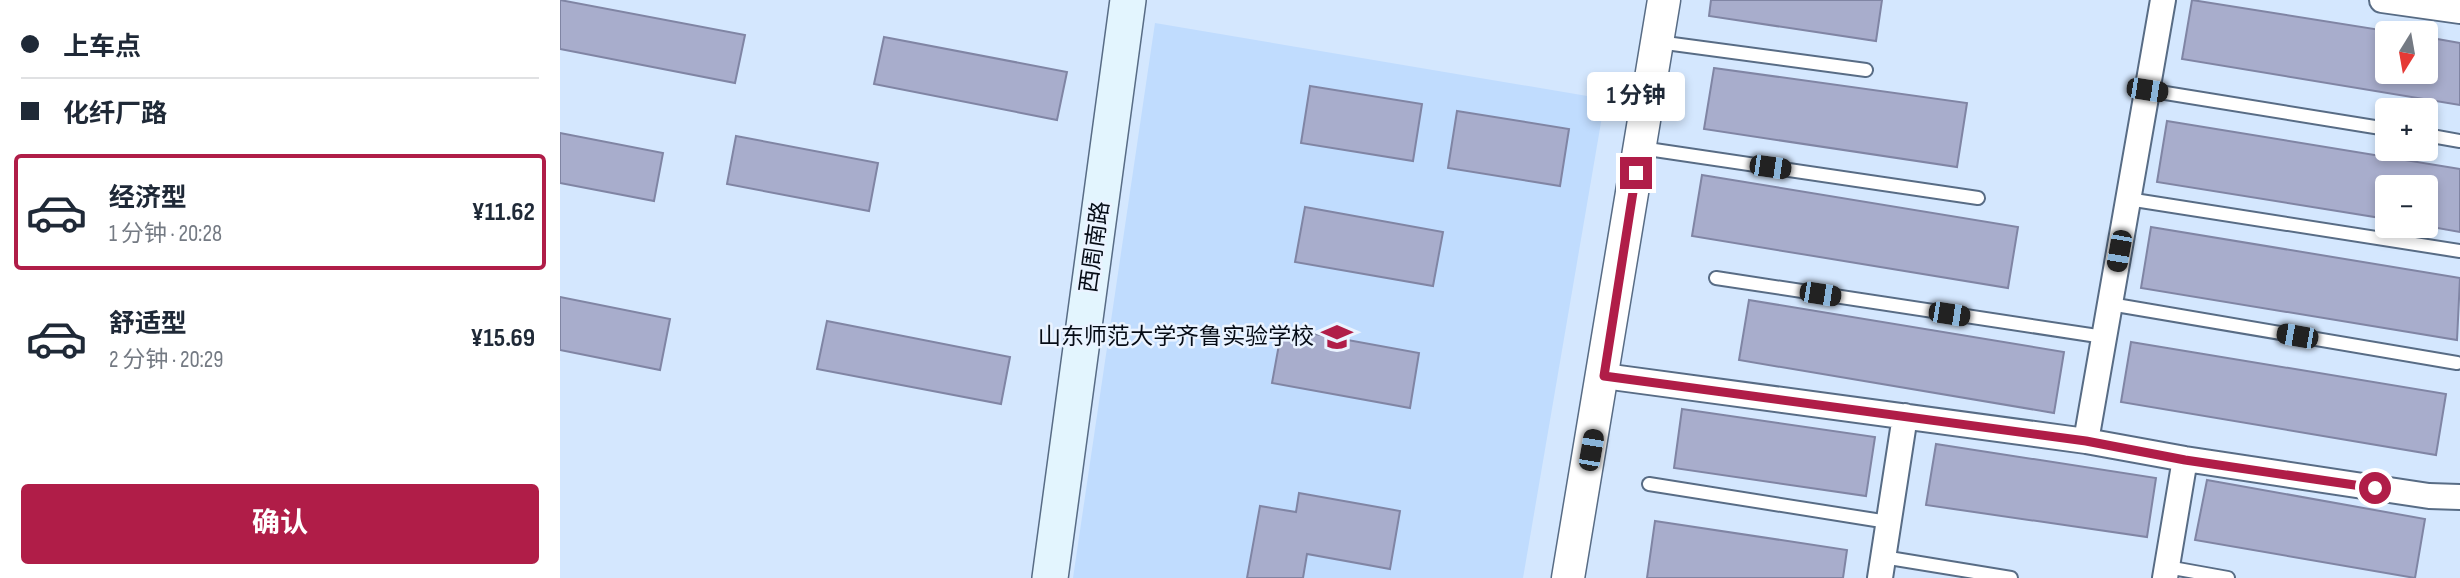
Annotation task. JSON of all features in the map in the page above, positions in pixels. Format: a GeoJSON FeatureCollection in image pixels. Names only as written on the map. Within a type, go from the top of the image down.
{"type":"FeatureCollection","features":[{"type":"Feature","properties":{"kind":"main road","name":"西周南路"},"geometry":{"type":"LineString","coordinates":[[1050,578],[1128,0]]}},
{"type":"Feature","properties":{"kind":"street"},"geometry":{"type":"LineString","coordinates":[[1568,578],[1604,376],[1664,0]]}},
{"type":"Feature","properties":{"kind":"street"},"geometry":{"type":"LineString","coordinates":[[2086,441],[2162,0]]}},
{"type":"Feature","properties":{"kind":"street"},"geometry":{"type":"LineString","coordinates":[[2382,0],[2460,11]]}},
{"type":"Feature","properties":{"kind":"street"},"geometry":{"type":"LineString","coordinates":[[1604,376],[2086,441],[2185,460],[2429,496],[2460,497]]}},
{"type":"Feature","properties":{"kind":"street"},"geometry":{"type":"LineString","coordinates":[[1881,567],[1905,416]]}},
{"type":"Feature","properties":{"kind":"street"},"geometry":{"type":"LineString","coordinates":[[2166,573],[2185,460]]}},
{"type":"Feature","properties":{"kind":"lane"},"geometry":{"type":"LineString","coordinates":[[1657,42],[1866,70]]}},
{"type":"Feature","properties":{"kind":"lane"},"geometry":{"type":"LineString","coordinates":[[2147,90],[2375,127]]}},
{"type":"Feature","properties":{"kind":"lane"},"geometry":{"type":"LineString","coordinates":[[2438,137],[2460,141]]}},
{"type":"Feature","properties":{"kind":"lane"},"geometry":{"type":"LineString","coordinates":[[1640,148],[1978,198]]}},
{"type":"Feature","properties":{"kind":"lane"},"geometry":{"type":"LineString","coordinates":[[2128,199],[2460,251]]}},
{"type":"Feature","properties":{"kind":"lane"},"geometry":{"type":"LineString","coordinates":[[1716,278],[2104,337]]}},
{"type":"Feature","properties":{"kind":"lane"},"geometry":{"type":"LineString","coordinates":[[2110,304],[2457,363]]}},
{"type":"Feature","properties":{"kind":"lane"},"geometry":{"type":"LineString","coordinates":[[1649,484],[1888,522]]}},
{"type":"Feature","properties":{"kind":"lane"},"geometry":{"type":"LineString","coordinates":[[1881,567],[2011,578]]}},
{"type":"Feature","properties":{"kind":"lane"},"geometry":{"type":"LineString","coordinates":[[2166,573],[2228,578]]}},
{"type":"Feature","properties":{"kind":"shaded area","name":"山东师范大学齐鲁实验学校"},"geometry":{"type":"Polygon","coordinates":[[[1155,23],[1605,99],[1523,578],[1073,578],[1155,23]]]}},
{"type":"Feature","properties":{"kind":"building"},"geometry":{"type":"Polygon","coordinates":[[[560,0],[745,35],[735,83],[560,49],[560,0]]]}},
{"type":"Feature","properties":{"kind":"building"},"geometry":{"type":"Polygon","coordinates":[[[1711,0],[1882,0],[1876,41],[1709,16],[1711,0]]]}},
{"type":"Feature","properties":{"kind":"building"},"geometry":{"type":"Polygon","coordinates":[[[2192,0],[2375,29],[2375,84],[2438,84],[2438,39],[2460,43],[2460,105],[2438,101],[2438,98],[2418,98],[2182,59],[2192,0]]]}},
{"type":"Feature","properties":{"kind":"building"},"geometry":{"type":"Polygon","coordinates":[[[884,37],[1067,72],[1057,120],[874,84],[884,37]]]}},
{"type":"Feature","properties":{"kind":"building"},"geometry":{"type":"Polygon","coordinates":[[[1714,68],[1967,103],[1957,167],[1704,129],[1714,68]]]}},
{"type":"Feature","properties":{"kind":"building"},"geometry":{"type":"Polygon","coordinates":[[[1310,86],[1422,104],[1413,161],[1301,143],[1310,86]]]}},
{"type":"Feature","properties":{"kind":"building"},"geometry":{"type":"Polygon","coordinates":[[[1457,111],[1569,129],[1560,186],[1448,168],[1457,111]]]}},
{"type":"Feature","properties":{"kind":"building"},"geometry":{"type":"Polygon","coordinates":[[[2167,121],[2375,155],[2375,161],[2411,161],[2460,169],[2460,232],[2438,228],[2438,175],[2375,175],[2375,217],[2157,182],[2167,121]]]}},
{"type":"Feature","properties":{"kind":"building"},"geometry":{"type":"Polygon","coordinates":[[[560,133],[663,153],[654,201],[560,183],[560,133]]]}},
{"type":"Feature","properties":{"kind":"building"},"geometry":{"type":"Polygon","coordinates":[[[736,136],[878,163],[869,211],[727,184],[736,136]]]}},
{"type":"Feature","properties":{"kind":"building"},"geometry":{"type":"Polygon","coordinates":[[[1702,175],[2018,227],[2008,288],[1692,236],[1702,175]]]}},
{"type":"Feature","properties":{"kind":"building"},"geometry":{"type":"Polygon","coordinates":[[[1305,207],[1443,232],[1433,286],[1295,262],[1305,207]]]}},
{"type":"Feature","properties":{"kind":"building"},"geometry":{"type":"Polygon","coordinates":[[[2151,227],[2460,278],[2457,340],[2141,288],[2151,227]]]}},
{"type":"Feature","properties":{"kind":"building"},"geometry":{"type":"Polygon","coordinates":[[[560,297],[670,319],[660,370],[560,350],[560,297]]]}},
{"type":"Feature","properties":{"kind":"building"},"geometry":{"type":"Polygon","coordinates":[[[1749,300],[2064,352],[2054,413],[1739,360],[1749,300]]]}},
{"type":"Feature","properties":{"kind":"building"},"geometry":{"type":"Polygon","coordinates":[[[827,321],[1010,357],[1001,404],[817,369],[827,321]]]}},
{"type":"Feature","properties":{"kind":"building"},"geometry":{"type":"Polygon","coordinates":[[[1282,328],[1419,353],[1410,408],[1272,383],[1282,328]]]}},
{"type":"Feature","properties":{"kind":"building"},"geometry":{"type":"Polygon","coordinates":[[[2131,342],[2446,394],[2436,455],[2121,402],[2131,342]]]}},
{"type":"Feature","properties":{"kind":"building"},"geometry":{"type":"Polygon","coordinates":[[[1682,409],[1875,437],[1866,496],[1674,468],[1682,409]]]}},
{"type":"Feature","properties":{"kind":"building"},"geometry":{"type":"Polygon","coordinates":[[[1936,444],[2156,478],[2147,537],[1926,505],[1936,444]]]}},
{"type":"Feature","properties":{"kind":"building"},"geometry":{"type":"Polygon","coordinates":[[[2207,480],[2425,519],[2415,578],[2195,540],[2207,480]]]}},
{"type":"Feature","properties":{"kind":"building"},"geometry":{"type":"Polygon","coordinates":[[[1299,493],[1400,511],[1390,569],[1307,554],[1303,578],[1247,578],[1260,506],[1296,512],[1299,493]]]}},
{"type":"Feature","properties":{"kind":"building"},"geometry":{"type":"Polygon","coordinates":[[[1655,521],[1847,550],[1843,578],[1647,578],[1655,521]]]}},
{"type":"Feature","properties":{"kind":"place","name":"山东师范大学齐鲁实验学校"},"geometry":{"type":"Point","coordinates":[1337,337]}},
{"type":"Feature","properties":{"kind":"route"},"geometry":{"type":"LineString","coordinates":[[1636,173],[1604,376],[2086,441],[2185,460],[2375,488]]}}]}
